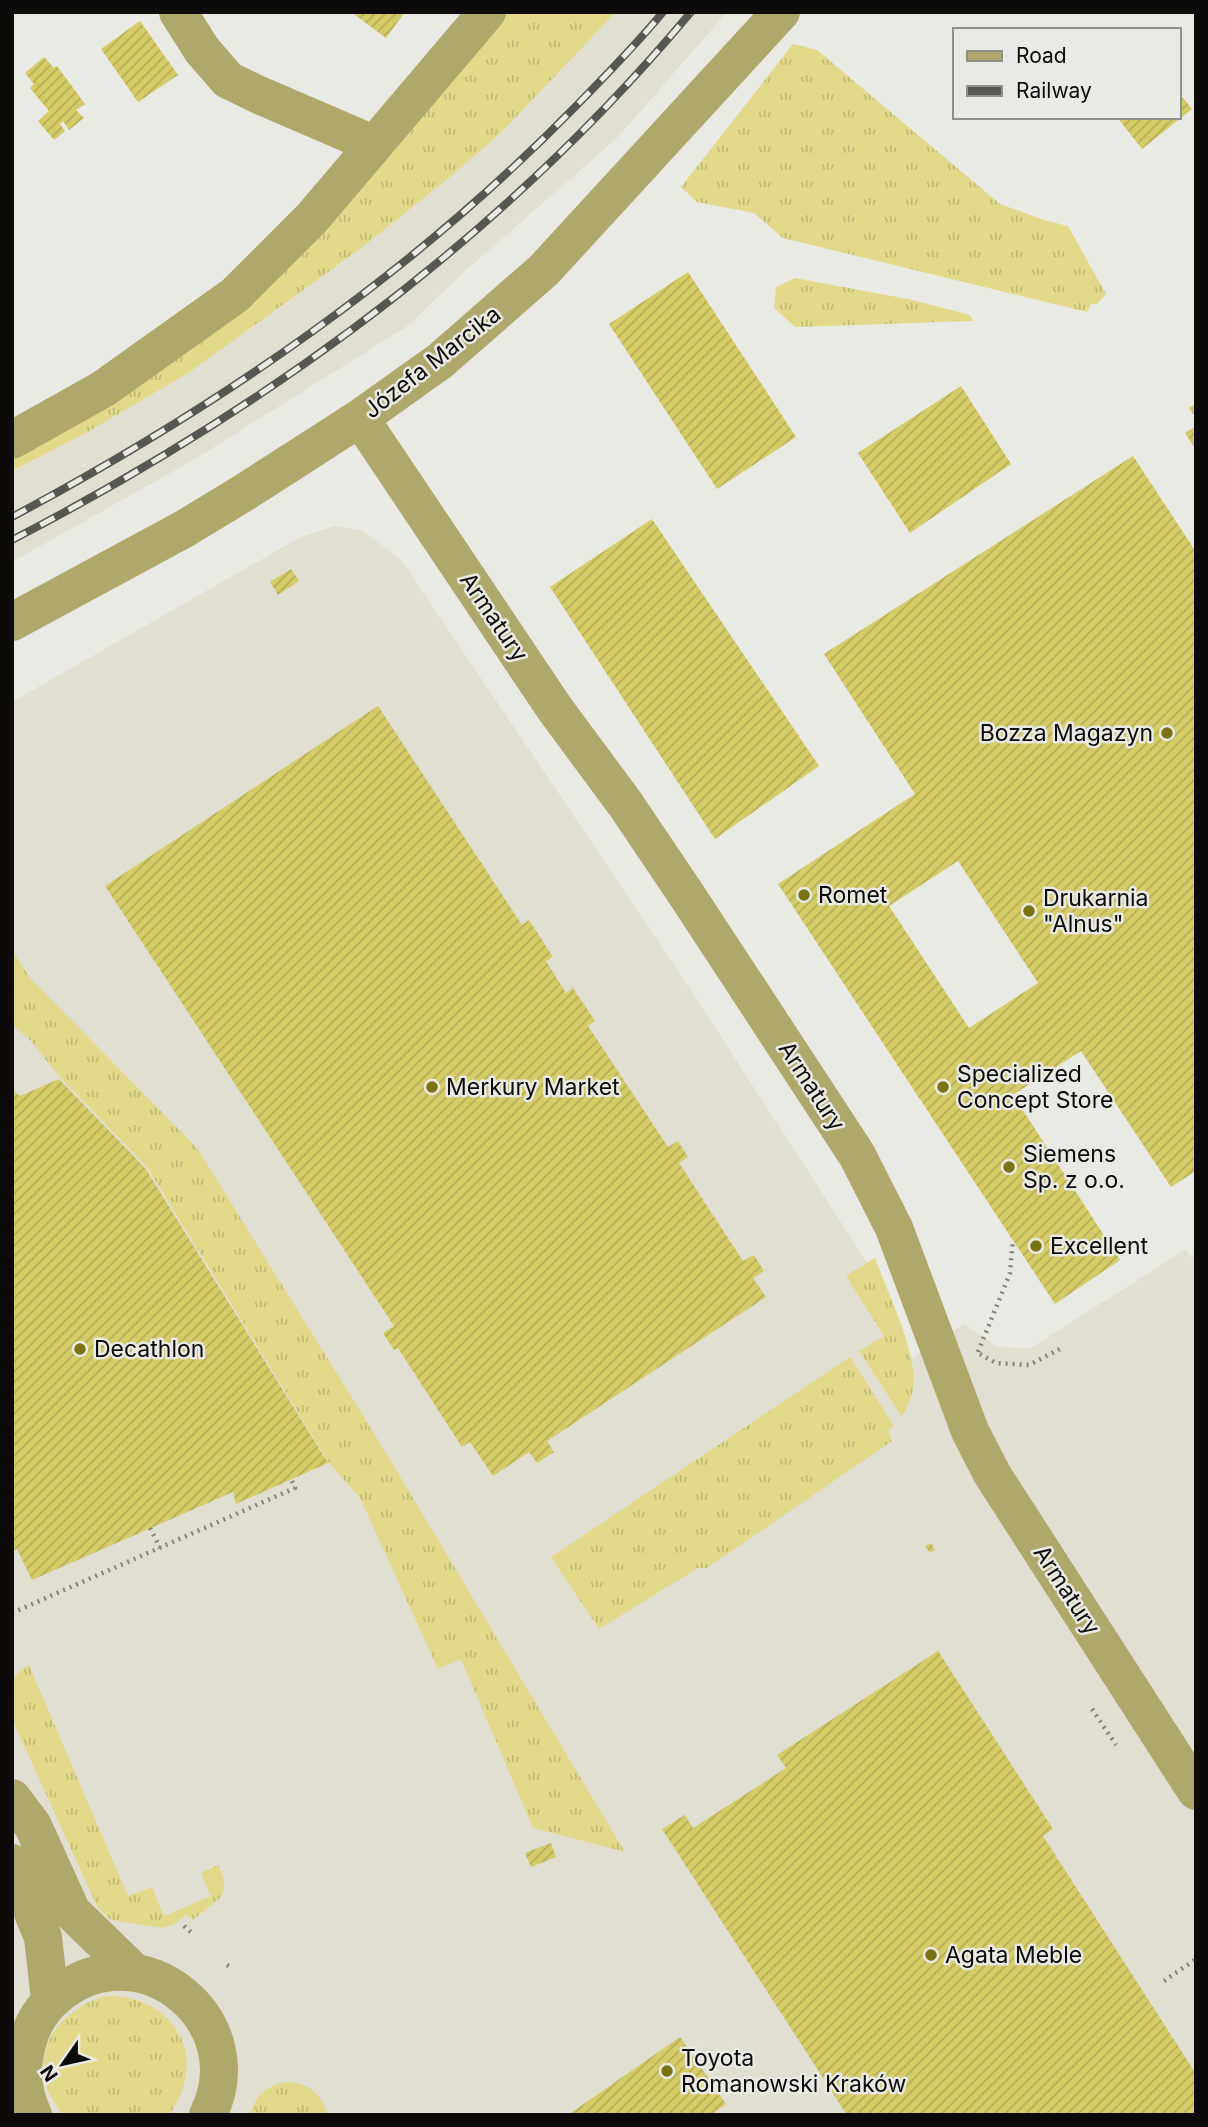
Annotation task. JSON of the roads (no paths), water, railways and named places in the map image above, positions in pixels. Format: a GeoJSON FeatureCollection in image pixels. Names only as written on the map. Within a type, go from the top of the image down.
{"type":"FeatureCollection","features":[{"type":"Feature","properties":{"kind":"street"},"geometry":{"type":"LineString","coordinates":[[178,12],[202,50],[228,80],[373,144]]}},
{"type":"Feature","properties":{"kind":"street"},"geometry":{"type":"LineString","coordinates":[[12,440],[103,389],[235,295],[312,218],[487,12]]}},
{"type":"Feature","properties":{"kind":"street","name":"Józefa Marcika"},"geometry":{"type":"LineString","coordinates":[[12,622],[184,529],[360,418],[440,361],[544,270],[781,12]]}},
{"type":"Feature","properties":{"kind":"street","name":"Armatury"},"geometry":{"type":"LineString","coordinates":[[360,418],[555,709],[679,883],[844,1135],[894,1228],[970,1431],[992,1474],[1196,1791]]}},
{"type":"Feature","properties":{"kind":"street"},"geometry":{"type":"LineString","coordinates":[[12,1798],[33,1826],[72,1912],[134,1972]]}},
{"type":"Feature","properties":{"kind":"street"},"geometry":{"type":"LineString","coordinates":[[12,1863],[43,1937],[50,2000]]}},
{"type":"Feature","properties":{"kind":"street"},"geometry":{"type":"LineString","coordinates":[[33,2115],[17,2067],[32,2027],[50,2000],[68,1986],[89,1977],[111,1972],[134,1972],[172,1986],[190,2000],[205,2019],[215,2041],[219,2064],[214,2104],[208,2115]]}},
{"type":"Feature","properties":{"kind":"railway"},"geometry":{"type":"LineString","coordinates":[[12,517],[165,430],[310,333],[380,281],[513,167],[610,71],[663,12]]}},
{"type":"Feature","properties":{"kind":"railway"},"geometry":{"type":"LineString","coordinates":[[12,540],[200,433],[291,373],[378,310],[462,242],[543,170],[619,93],[691,12]]}},
{"type":"Feature","properties":{"kind":"place","name":"Bozza Magazyn"},"geometry":{"type":"Point","coordinates":[1167,733]}},
{"type":"Feature","properties":{"kind":"place","name":"Romet"},"geometry":{"type":"Point","coordinates":[804,895]}},
{"type":"Feature","properties":{"kind":"place","name":"Drukarnia \"Alnus\""},"geometry":{"type":"Point","coordinates":[1029,911]}},
{"type":"Feature","properties":{"kind":"place","name":"Merkury Market"},"geometry":{"type":"Point","coordinates":[432,1087]}},
{"type":"Feature","properties":{"kind":"place","name":"Specialized Concept Store"},"geometry":{"type":"Point","coordinates":[943,1087]}},
{"type":"Feature","properties":{"kind":"place","name":"Siemens Sp. z o.o."},"geometry":{"type":"Point","coordinates":[1009,1167]}},
{"type":"Feature","properties":{"kind":"place","name":"Excellent"},"geometry":{"type":"Point","coordinates":[1036,1246]}},
{"type":"Feature","properties":{"kind":"place","name":"Decathlon"},"geometry":{"type":"Point","coordinates":[80,1349]}},
{"type":"Feature","properties":{"kind":"place","name":"Agata Meble"},"geometry":{"type":"Point","coordinates":[931,1955]}},
{"type":"Feature","properties":{"kind":"place","name":"Toyota Romanowski Kraków"},"geometry":{"type":"Point","coordinates":[667,2071]}}]}
